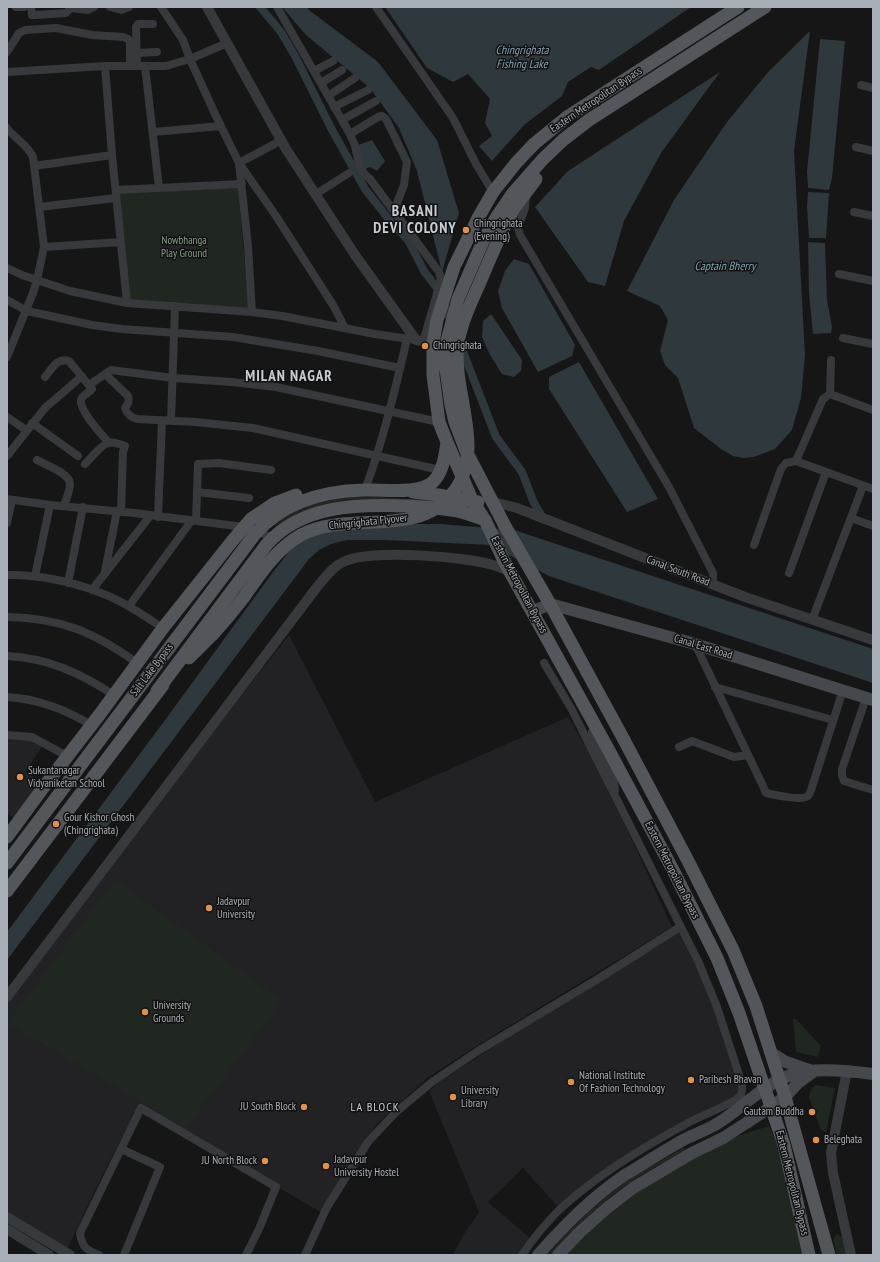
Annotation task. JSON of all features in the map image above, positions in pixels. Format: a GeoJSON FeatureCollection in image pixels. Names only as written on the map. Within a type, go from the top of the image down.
{"type":"FeatureCollection","features":[{"type":"Feature","properties":{"kind":"main road","name":"Eastern Metropolitan Bypass"},"geometry":{"type":"LineString","coordinates":[[738,7],[562,121],[546,133],[516,163],[491,194],[478,218],[454,267],[434,318],[420,341],[433,375],[440,422],[446,442],[473,502],[487,524],[507,567],[668,861],[717,958],[739,1013],[784,1145],[809,1255]]}},
{"type":"Feature","properties":{"kind":"main road","name":"Eastern Metropolitan Bypass"},"geometry":{"type":"LineString","coordinates":[[511,204],[543,159],[563,140],[576,130],[765,7]]}},
{"type":"Feature","properties":{"kind":"main road","name":"Eastern Metropolitan Bypass"},"geometry":{"type":"LineString","coordinates":[[576,130],[564,148],[551,160],[526,192],[496,218],[484,238],[458,299],[447,341],[445,362],[455,422],[466,451],[502,520],[550,604],[687,859],[733,950],[756,1006],[785,1097],[829,1255]]}},
{"type":"Feature","properties":{"kind":"main road","name":"Chingrighata Flyover"},"geometry":{"type":"LineString","coordinates":[[157,691],[232,613],[269,562],[281,549],[301,535],[324,527],[340,524],[391,521],[419,516],[430,511],[452,494],[464,470],[467,449],[466,423],[457,364],[461,329],[505,225],[511,204]]}},
{"type":"Feature","properties":{"kind":"main road","name":"Salt Lake Bypass"},"geometry":{"type":"LineString","coordinates":[[8,861],[257,531],[265,523],[291,506],[314,498],[341,492],[365,490],[393,491],[425,487],[432,483],[437,477],[444,462],[446,442]]}},
{"type":"Feature","properties":{"kind":"main road"},"geometry":{"type":"LineString","coordinates":[[393,491],[438,494],[473,502],[493,502]]}},
{"type":"Feature","properties":{"kind":"main road","name":"Salt Lake Bypass"},"geometry":{"type":"LineString","coordinates":[[7,837],[163,628],[251,519],[275,503],[297,495],[314,498]]}},
{"type":"Feature","properties":{"kind":"main road","name":"Salt Lake Bypass"},"geometry":{"type":"LineString","coordinates":[[157,691],[272,538],[285,527],[308,515],[323,511],[358,506],[436,508],[462,512],[487,524]]}},
{"type":"Feature","properties":{"kind":"main road"},"geometry":{"type":"LineString","coordinates":[[487,524],[502,520]]}},
{"type":"Feature","properties":{"kind":"main road"},"geometry":{"type":"LineString","coordinates":[[532,612],[550,604]]}},
{"type":"Feature","properties":{"kind":"main road","name":"Canal East Road"},"geometry":{"type":"LineString","coordinates":[[550,604],[695,644],[870,699]]}},
{"type":"Feature","properties":{"kind":"main road"},"geometry":{"type":"LineString","coordinates":[[7,891],[157,691]]}},
{"type":"Feature","properties":{"kind":"main road"},"geometry":{"type":"LineString","coordinates":[[770,1052],[786,1062],[814,1071]]}},
{"type":"Feature","properties":{"kind":"main road"},"geometry":{"type":"LineString","coordinates":[[538,1255],[569,1221],[624,1176],[716,1124],[764,1088],[793,1074],[814,1071],[846,1070],[873,1074]]}},
{"type":"Feature","properties":{"kind":"main road"},"geometry":{"type":"LineString","coordinates":[[558,1255],[580,1232],[607,1208],[633,1188],[692,1153],[722,1138],[771,1107],[785,1097],[814,1071]]}},
{"type":"Feature","properties":{"kind":"street"},"geometry":{"type":"LineString","coordinates":[[16,7],[24,7]]}},
{"type":"Feature","properties":{"kind":"street"},"geometry":{"type":"LineString","coordinates":[[31,7],[32,15],[66,13],[71,8],[87,10],[94,7]]}},
{"type":"Feature","properties":{"kind":"street"},"geometry":{"type":"LineString","coordinates":[[110,7],[121,10],[129,7]]}},
{"type":"Feature","properties":{"kind":"street"},"geometry":{"type":"LineString","coordinates":[[161,7],[184,40],[190,59],[239,163],[333,305],[345,328]]}},
{"type":"Feature","properties":{"kind":"street"},"geometry":{"type":"LineString","coordinates":[[207,7],[238,65],[316,194],[355,255],[420,341]]}},
{"type":"Feature","properties":{"kind":"street"},"geometry":{"type":"LineString","coordinates":[[277,7],[350,134],[355,145],[359,167],[370,179],[439,272],[441,279],[434,318]]}},
{"type":"Feature","properties":{"kind":"street"},"geometry":{"type":"LineString","coordinates":[[376,7],[453,118],[491,194]]}},
{"type":"Feature","properties":{"kind":"street"},"geometry":{"type":"LineString","coordinates":[[138,66],[136,27],[138,24],[154,24]]}},
{"type":"Feature","properties":{"kind":"street"},"geometry":{"type":"LineString","coordinates":[[7,52],[19,33],[25,30],[56,28],[92,35],[123,37],[128,39],[138,66],[153,132],[159,188]]}},
{"type":"Feature","properties":{"kind":"street"},"geometry":{"type":"LineString","coordinates":[[7,72],[105,66],[166,66],[190,59],[227,43]]}},
{"type":"Feature","properties":{"kind":"street"},"geometry":{"type":"LineString","coordinates":[[137,53],[157,52]]}},
{"type":"Feature","properties":{"kind":"street"},"geometry":{"type":"LineString","coordinates":[[314,71],[333,61]]}},
{"type":"Feature","properties":{"kind":"street"},"geometry":{"type":"LineString","coordinates":[[105,66],[112,155],[127,303]]}},
{"type":"Feature","properties":{"kind":"street"},"geometry":{"type":"LineString","coordinates":[[321,83],[342,70]]}},
{"type":"Feature","properties":{"kind":"street"},"geometry":{"type":"LineString","coordinates":[[328,96],[355,78]]}},
{"type":"Feature","properties":{"kind":"street"},"geometry":{"type":"LineString","coordinates":[[861,85],[873,88]]}},
{"type":"Feature","properties":{"kind":"street"},"geometry":{"type":"LineString","coordinates":[[334,107],[368,90]]}},
{"type":"Feature","properties":{"kind":"street"},"geometry":{"type":"LineString","coordinates":[[342,120],[376,101]]}},
{"type":"Feature","properties":{"kind":"street"},"geometry":{"type":"LineString","coordinates":[[350,134],[378,117],[382,116],[386,119],[406,162],[404,185],[394,211]]}},
{"type":"Feature","properties":{"kind":"street"},"geometry":{"type":"LineString","coordinates":[[153,132],[221,126]]}},
{"type":"Feature","properties":{"kind":"street"},"geometry":{"type":"LineString","coordinates":[[7,128],[12,135],[30,150],[34,166],[44,247],[37,280],[27,311],[9,348],[7,357]]}},
{"type":"Feature","properties":{"kind":"street"},"geometry":{"type":"LineString","coordinates":[[239,163],[282,140]]}},
{"type":"Feature","properties":{"kind":"street"},"geometry":{"type":"LineString","coordinates":[[856,147],[873,150]]}},
{"type":"Feature","properties":{"kind":"street"},"geometry":{"type":"LineString","coordinates":[[34,166],[112,155]]}},
{"type":"Feature","properties":{"kind":"street"},"geometry":{"type":"LineString","coordinates":[[239,163],[248,246],[252,312]]}},
{"type":"Feature","properties":{"kind":"street"},"geometry":{"type":"LineString","coordinates":[[316,194],[350,173]]}},
{"type":"Feature","properties":{"kind":"street"},"geometry":{"type":"LineString","coordinates":[[39,207],[159,188],[242,184]]}},
{"type":"Feature","properties":{"kind":"street"},"geometry":{"type":"LineString","coordinates":[[526,192],[525,208],[518,228],[520,235],[669,487],[713,573],[714,585]]}},
{"type":"Feature","properties":{"kind":"street"},"geometry":{"type":"LineString","coordinates":[[854,212],[873,216]]}},
{"type":"Feature","properties":{"kind":"street"},"geometry":{"type":"LineString","coordinates":[[44,247],[121,242]]}},
{"type":"Feature","properties":{"kind":"street"},"geometry":{"type":"LineString","coordinates":[[7,268],[22,275],[70,291],[127,303],[252,312],[420,341]]}},
{"type":"Feature","properties":{"kind":"street"},"geometry":{"type":"LineString","coordinates":[[839,274],[873,281]]}},
{"type":"Feature","properties":{"kind":"street"},"geometry":{"type":"LineString","coordinates":[[7,300],[27,311],[92,325],[263,341],[400,368]]}},
{"type":"Feature","properties":{"kind":"street"},"geometry":{"type":"LineString","coordinates":[[171,421],[175,306]]}},
{"type":"Feature","properties":{"kind":"street"},"geometry":{"type":"LineString","coordinates":[[843,338],[873,344]]}},
{"type":"Feature","properties":{"kind":"street"},"geometry":{"type":"LineString","coordinates":[[365,490],[378,456],[400,368],[420,341]]}},
{"type":"Feature","properties":{"kind":"street"},"geometry":{"type":"LineString","coordinates":[[45,377],[59,360],[64,359],[69,361],[92,389],[82,398],[81,403],[95,427],[108,443],[125,446],[123,452],[119,512],[105,574]]}},
{"type":"Feature","properties":{"kind":"street"},"geometry":{"type":"LineString","coordinates":[[830,394],[831,360]]}},
{"type":"Feature","properties":{"kind":"street"},"geometry":{"type":"LineString","coordinates":[[90,385],[111,370],[173,378],[232,382],[276,387],[440,422]]}},
{"type":"Feature","properties":{"kind":"street"},"geometry":{"type":"LineString","coordinates":[[105,374],[128,396],[129,400],[125,408],[127,413],[137,419],[253,428],[440,470]]}},
{"type":"Feature","properties":{"kind":"street"},"geometry":{"type":"LineString","coordinates":[[7,456],[26,430],[45,408],[82,376]]}},
{"type":"Feature","properties":{"kind":"street"},"geometry":{"type":"LineString","coordinates":[[830,394],[873,410]]}},
{"type":"Feature","properties":{"kind":"street"},"geometry":{"type":"LineString","coordinates":[[796,461],[823,399],[830,394]]}},
{"type":"Feature","properties":{"kind":"street"},"geometry":{"type":"LineString","coordinates":[[7,417],[26,430]]}},
{"type":"Feature","properties":{"kind":"street"},"geometry":{"type":"LineString","coordinates":[[92,590],[154,516],[162,421]]}},
{"type":"Feature","properties":{"kind":"street"},"geometry":{"type":"LineString","coordinates":[[32,423],[78,456]]}},
{"type":"Feature","properties":{"kind":"street"},"geometry":{"type":"LineString","coordinates":[[85,464],[108,443]]}},
{"type":"Feature","properties":{"kind":"street"},"geometry":{"type":"LineString","coordinates":[[37,460],[61,472],[69,480],[70,485],[64,506]]}},
{"type":"Feature","properties":{"kind":"street"},"geometry":{"type":"LineString","coordinates":[[754,545],[781,469],[786,463],[796,461],[873,490]]}},
{"type":"Feature","properties":{"kind":"street"},"geometry":{"type":"LineString","coordinates":[[128,606],[194,520],[198,464],[219,463],[271,470]]}},
{"type":"Feature","properties":{"kind":"street"},"geometry":{"type":"LineString","coordinates":[[789,573],[826,472]]}},
{"type":"Feature","properties":{"kind":"street"},"geometry":{"type":"LineString","coordinates":[[812,620],[863,486]]}},
{"type":"Feature","properties":{"kind":"street"},"geometry":{"type":"LineString","coordinates":[[197,492],[249,498]]}},
{"type":"Feature","properties":{"kind":"street"},"geometry":{"type":"LineString","coordinates":[[7,524],[10,499],[50,505],[194,520],[257,531],[272,538]]}},
{"type":"Feature","properties":{"kind":"street","name":"Canal South Road"},"geometry":{"type":"LineString","coordinates":[[493,502],[517,508],[745,597],[873,640]]}},
{"type":"Feature","properties":{"kind":"street"},"geometry":{"type":"LineString","coordinates":[[35,576],[50,505]]}},
{"type":"Feature","properties":{"kind":"street"},"geometry":{"type":"LineString","coordinates":[[68,583],[83,508]]}},
{"type":"Feature","properties":{"kind":"street"},"geometry":{"type":"LineString","coordinates":[[502,520],[517,508]]}},
{"type":"Feature","properties":{"kind":"street"},"geometry":{"type":"LineString","coordinates":[[851,518],[873,526]]}},
{"type":"Feature","properties":{"kind":"street"},"geometry":{"type":"LineString","coordinates":[[7,997],[316,587],[336,567],[346,561],[360,558],[374,556],[405,556],[456,559],[507,567]]}},
{"type":"Feature","properties":{"kind":"street"},"geometry":{"type":"LineString","coordinates":[[7,576],[35,576],[100,592],[128,606],[163,628]]}},
{"type":"Feature","properties":{"kind":"street"},"geometry":{"type":"LineString","coordinates":[[7,617],[22,617],[74,627],[106,642],[137,662]]}},
{"type":"Feature","properties":{"kind":"street"},"geometry":{"type":"LineString","coordinates":[[695,644],[766,793],[802,799],[808,796],[843,690]]}},
{"type":"Feature","properties":{"kind":"street"},"geometry":{"type":"LineString","coordinates":[[147,650],[161,659]]}},
{"type":"Feature","properties":{"kind":"street"},"geometry":{"type":"LineString","coordinates":[[7,656],[58,665],[77,673],[114,695]]}},
{"type":"Feature","properties":{"kind":"street"},"geometry":{"type":"LineString","coordinates":[[522,1255],[537,1234],[559,1210],[596,1181],[655,1141],[734,1100],[740,1096],[742,1090],[742,1084],[717,1007],[699,963],[571,708],[544,663]]}},
{"type":"Feature","properties":{"kind":"street"},"geometry":{"type":"LineString","coordinates":[[715,687],[833,720]]}},
{"type":"Feature","properties":{"kind":"street"},"geometry":{"type":"LineString","coordinates":[[7,697],[23,698],[48,704],[91,725]]}},
{"type":"Feature","properties":{"kind":"street"},"geometry":{"type":"LineString","coordinates":[[870,699],[842,769],[842,776],[844,781],[873,790]]}},
{"type":"Feature","properties":{"kind":"street"},"geometry":{"type":"LineString","coordinates":[[585,707],[584,715],[614,778],[616,796]]}},
{"type":"Feature","properties":{"kind":"street"},"geometry":{"type":"LineString","coordinates":[[7,735],[15,734],[32,737],[67,756]]}},
{"type":"Feature","properties":{"kind":"street"},"geometry":{"type":"LineString","coordinates":[[679,747],[692,741],[734,757],[748,755]]}},
{"type":"Feature","properties":{"kind":"street"},"geometry":{"type":"LineString","coordinates":[[305,1255],[331,1201],[368,1142],[395,1113],[432,1082],[473,1054],[680,927]]}},
{"type":"Feature","properties":{"kind":"street"},"geometry":{"type":"LineString","coordinates":[[846,1070],[831,1153],[833,1173],[851,1255]]}},
{"type":"Feature","properties":{"kind":"street"},"geometry":{"type":"LineString","coordinates":[[99,1255],[90,1252],[82,1243],[80,1233],[141,1108],[276,1187],[259,1230],[246,1255]]}},
{"type":"Feature","properties":{"kind":"street"},"geometry":{"type":"LineString","coordinates":[[694,1120],[701,1132]]}},
{"type":"Feature","properties":{"kind":"street"},"geometry":{"type":"LineString","coordinates":[[121,1149],[160,1167],[124,1255]]}},
{"type":"Feature","properties":{"kind":"street"},"geometry":{"type":"LineString","coordinates":[[7,1217],[35,1240],[49,1255]]}},
{"type":"Feature","properties":{"kind":"street"},"geometry":{"type":"LineString","coordinates":[[7,1229],[70,1255]]}},
{"type":"Feature","properties":{"kind":"shaded area"},"geometry":{"type":"Polygon","coordinates":[[[289,635],[375,802],[568,717],[588,750],[626,827],[672,927],[478,1045],[427,1078],[377,1124],[324,1214],[138,1106],[67,1249],[7,1213],[7,1003],[213,732],[289,635]]]}},
{"type":"Feature","properties":{"kind":"shaded area","name":"Sukantanagar Vidyaniketan School"},"geometry":{"type":"Polygon","coordinates":[[[7,738],[31,739],[43,745],[25,772],[41,781],[15,819],[7,813],[7,738]]]}},
{"type":"Feature","properties":{"kind":"shaded area"},"geometry":{"type":"Polygon","coordinates":[[[679,931],[698,967],[714,1009],[739,1086],[737,1095],[685,1122],[559,1208],[523,1168],[488,1202],[530,1238],[518,1255],[453,1255],[464,1234],[479,1212],[429,1091],[438,1083],[519,1030],[679,931]]]}},
{"type":"Feature","properties":{"kind":"green space","name":"Nowbhanga Play Ground"},"geometry":{"type":"Polygon","coordinates":[[[238,188],[249,309],[130,302],[118,193],[238,188]]]}},
{"type":"Feature","properties":{"kind":"green space"},"geometry":{"type":"Polygon","coordinates":[[[348,497],[428,500],[427,503],[331,503],[316,507],[275,526],[273,523],[300,509],[328,500],[348,497]]]}},
{"type":"Feature","properties":{"kind":"green space","name":"University Grounds"},"geometry":{"type":"Polygon","coordinates":[[[115,880],[282,1001],[185,1128],[8,1023],[115,880]]]}},
{"type":"Feature","properties":{"kind":"green space"},"geometry":{"type":"Polygon","coordinates":[[[793,1019],[796,1019],[821,1046],[818,1057],[796,1052],[793,1019]]]}},
{"type":"Feature","properties":{"kind":"green space"},"geometry":{"type":"Polygon","coordinates":[[[816,1085],[835,1088],[826,1132],[821,1130],[809,1097],[811,1089],[816,1085]]]}},
{"type":"Feature","properties":{"kind":"green space"},"geometry":{"type":"Polygon","coordinates":[[[769,1126],[779,1148],[805,1255],[564,1255],[584,1234],[630,1195],[725,1140],[769,1126]]]}},
{"type":"Feature","properties":{"kind":"green space"},"geometry":{"type":"Polygon","coordinates":[[[685,1148],[684,1151],[636,1178],[611,1196],[584,1220],[551,1255],[547,1255],[608,1195],[634,1177],[685,1148]]]}},
{"type":"Feature","properties":{"kind":"green space"},"geometry":{"type":"Polygon","coordinates":[[[837,1234],[842,1237],[846,1255],[837,1255],[833,1239],[837,1234]]]}},
{"type":"Feature","properties":{"kind":"water"},"geometry":{"type":"Polygon","coordinates":[[[282,7],[306,7],[378,62],[437,140],[459,213],[442,272],[417,171],[399,128],[370,88],[306,35],[282,7]]]}},
{"type":"Feature","properties":{"kind":"water","name":"Chingrighata Fishing Lake"},"geometry":{"type":"Polygon","coordinates":[[[385,7],[691,7],[599,70],[591,67],[568,82],[562,96],[524,125],[492,161],[479,146],[492,136],[485,123],[490,99],[468,74],[453,82],[427,68],[385,7]]]}},
{"type":"Feature","properties":{"kind":"water","name":"Captain Bherry"},"geometry":{"type":"Polygon","coordinates":[[[810,31],[794,151],[805,355],[801,398],[792,430],[775,449],[754,457],[744,458],[733,456],[721,449],[694,428],[678,378],[665,365],[660,351],[668,320],[660,306],[627,291],[674,200],[727,122],[769,71],[810,31]]]}},
{"type":"Feature","properties":{"kind":"water"},"geometry":{"type":"Polygon","coordinates":[[[820,39],[845,41],[832,178],[829,190],[808,188],[807,172],[820,39]]]}},
{"type":"Feature","properties":{"kind":"water"},"geometry":{"type":"Polygon","coordinates":[[[720,72],[661,153],[624,221],[605,286],[588,282],[535,207],[568,171],[720,72]]]}},
{"type":"Feature","properties":{"kind":"water"},"geometry":{"type":"Polygon","coordinates":[[[372,140],[385,161],[377,171],[370,167],[363,170],[358,145],[372,140]]]}},
{"type":"Feature","properties":{"kind":"water"},"geometry":{"type":"Polygon","coordinates":[[[808,192],[829,193],[826,238],[809,238],[807,207],[808,192]]]}},
{"type":"Feature","properties":{"kind":"water"},"geometry":{"type":"Polygon","coordinates":[[[808,242],[825,243],[827,300],[832,327],[831,333],[813,334],[809,293],[808,242]]]}},
{"type":"Feature","properties":{"kind":"water"},"geometry":{"type":"Polygon","coordinates":[[[514,259],[529,264],[575,345],[572,356],[538,372],[502,308],[498,291],[505,271],[514,259]]]}},
{"type":"Feature","properties":{"kind":"water"},"geometry":{"type":"Polygon","coordinates":[[[491,314],[522,360],[521,371],[514,377],[502,374],[490,355],[482,337],[483,321],[491,314]]]}},
{"type":"Feature","properties":{"kind":"water"},"geometry":{"type":"Polygon","coordinates":[[[579,362],[658,499],[627,512],[549,389],[549,377],[579,362]]]}},
{"type":"Feature","properties":{"kind":"water"},"geometry":{"type":"Polygon","coordinates":[[[440,524],[514,530],[873,649],[873,683],[549,576],[490,545],[385,540],[347,540],[331,544],[319,550],[309,559],[7,960],[7,932],[292,548],[314,534],[332,528],[440,524]]]}},
{"type":"Feature","properties":{"kind":"waterway"},"geometry":{"type":"LineString","coordinates":[[260,7],[281,32],[295,56],[331,128],[365,189],[391,222],[408,240],[424,271],[437,288],[449,317]]}},
{"type":"Feature","properties":{"kind":"waterway"},"geometry":{"type":"LineString","coordinates":[[460,344],[496,437],[522,472],[534,503],[543,518]]}},
{"type":"Feature","properties":{"kind":"place","name":"Chingrighata (Evening)"},"geometry":{"type":"Point","coordinates":[466,230]}},
{"type":"Feature","properties":{"kind":"place","name":"Chingrighata"},"geometry":{"type":"Point","coordinates":[425,346]}},
{"type":"Feature","properties":{"kind":"place","name":"Sukantanagar Vidyaniketan School"},"geometry":{"type":"Point","coordinates":[20,777]}},
{"type":"Feature","properties":{"kind":"place","name":"Gour Kishor Ghosh (Chingrighata)"},"geometry":{"type":"Point","coordinates":[56,824]}},
{"type":"Feature","properties":{"kind":"place","name":"Jadavpur University"},"geometry":{"type":"Point","coordinates":[209,908]}},
{"type":"Feature","properties":{"kind":"place","name":"University Grounds"},"geometry":{"type":"Point","coordinates":[145,1012]}},
{"type":"Feature","properties":{"kind":"place","name":"Paribesh Bhavan"},"geometry":{"type":"Point","coordinates":[691,1080]}},
{"type":"Feature","properties":{"kind":"place","name":"National Institute Of Fashion Technology"},"geometry":{"type":"Point","coordinates":[571,1082]}},
{"type":"Feature","properties":{"kind":"place","name":"University Library"},"geometry":{"type":"Point","coordinates":[453,1097]}},
{"type":"Feature","properties":{"kind":"place","name":"JU South Block"},"geometry":{"type":"Point","coordinates":[304,1107]}},
{"type":"Feature","properties":{"kind":"place","name":"Gautam Buddha"},"geometry":{"type":"Point","coordinates":[812,1112]}},
{"type":"Feature","properties":{"kind":"place","name":"Beleghata"},"geometry":{"type":"Point","coordinates":[816,1140]}},
{"type":"Feature","properties":{"kind":"place","name":"JU North Block"},"geometry":{"type":"Point","coordinates":[265,1161]}},
{"type":"Feature","properties":{"kind":"place","name":"Jadavpur University Hostel"},"geometry":{"type":"Point","coordinates":[326,1166]}},
{"type":"Feature","properties":{"kind":"district","name":"BASANI DEVI COLONY"},"geometry":{"type":"Point","coordinates":[415,220]}},
{"type":"Feature","properties":{"kind":"district","name":"MILAN NAGAR"},"geometry":{"type":"Point","coordinates":[289,377]}},
{"type":"Feature","properties":{"kind":"district","name":"LA BLOCK"},"geometry":{"type":"Point","coordinates":[375,1108]}}]}
